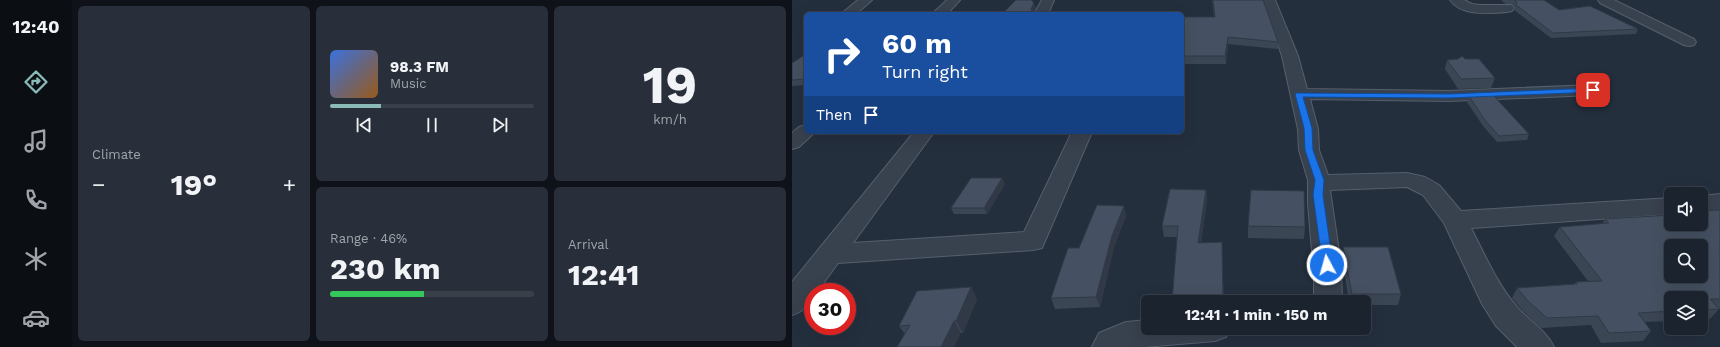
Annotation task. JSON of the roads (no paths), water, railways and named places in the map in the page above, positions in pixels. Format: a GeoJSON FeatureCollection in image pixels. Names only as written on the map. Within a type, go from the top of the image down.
{"type":"FeatureCollection","features":[{"type":"Feature","properties":{"kind":"street"},"geometry":{"type":"LineString","coordinates":[[851,12],[866,0]]}},
{"type":"Feature","properties":{"kind":"street"},"geometry":{"type":"LineString","coordinates":[[941,12],[954,0]]}},
{"type":"Feature","properties":{"kind":"street"},"geometry":{"type":"LineString","coordinates":[[1041,12],[1048,0]]}},
{"type":"Feature","properties":{"kind":"street"},"geometry":{"type":"LineString","coordinates":[[1269,0],[1290,56],[1308,128],[1309,150],[1319,180],[1318,195],[1326,254],[1328,295]]}},
{"type":"Feature","properties":{"kind":"street"},"geometry":{"type":"LineString","coordinates":[[1456,0],[1461,5],[1472,9],[1507,8]]}},
{"type":"Feature","properties":{"kind":"street"},"geometry":{"type":"LineString","coordinates":[[1604,0],[1689,42]]}},
{"type":"Feature","properties":{"kind":"street"},"geometry":{"type":"LineString","coordinates":[[1299,94],[1449,96],[1593,90]]}},
{"type":"Feature","properties":{"kind":"street"},"geometry":{"type":"LineString","coordinates":[[792,143],[804,133]]}},
{"type":"Feature","properties":{"kind":"street"},"geometry":{"type":"LineString","coordinates":[[792,303],[813,267],[922,134]]}},
{"type":"Feature","properties":{"kind":"street"},"geometry":{"type":"LineString","coordinates":[[813,267],[1033,241],[1081,134]]}},
{"type":"Feature","properties":{"kind":"street"},"geometry":{"type":"LineString","coordinates":[[1319,180],[1332,183],[1407,180],[1417,182],[1431,190],[1455,220],[1492,296],[1507,316],[1538,347]]}},
{"type":"Feature","properties":{"kind":"street"},"geometry":{"type":"LineString","coordinates":[[1708,203],[1720,202]]}},
{"type":"Feature","properties":{"kind":"street"},"geometry":{"type":"LineString","coordinates":[[1455,220],[1664,206]]}},
{"type":"Feature","properties":{"kind":"street"},"geometry":{"type":"LineString","coordinates":[[1108,347],[1110,343],[1126,336],[1141,335]]}}]}
